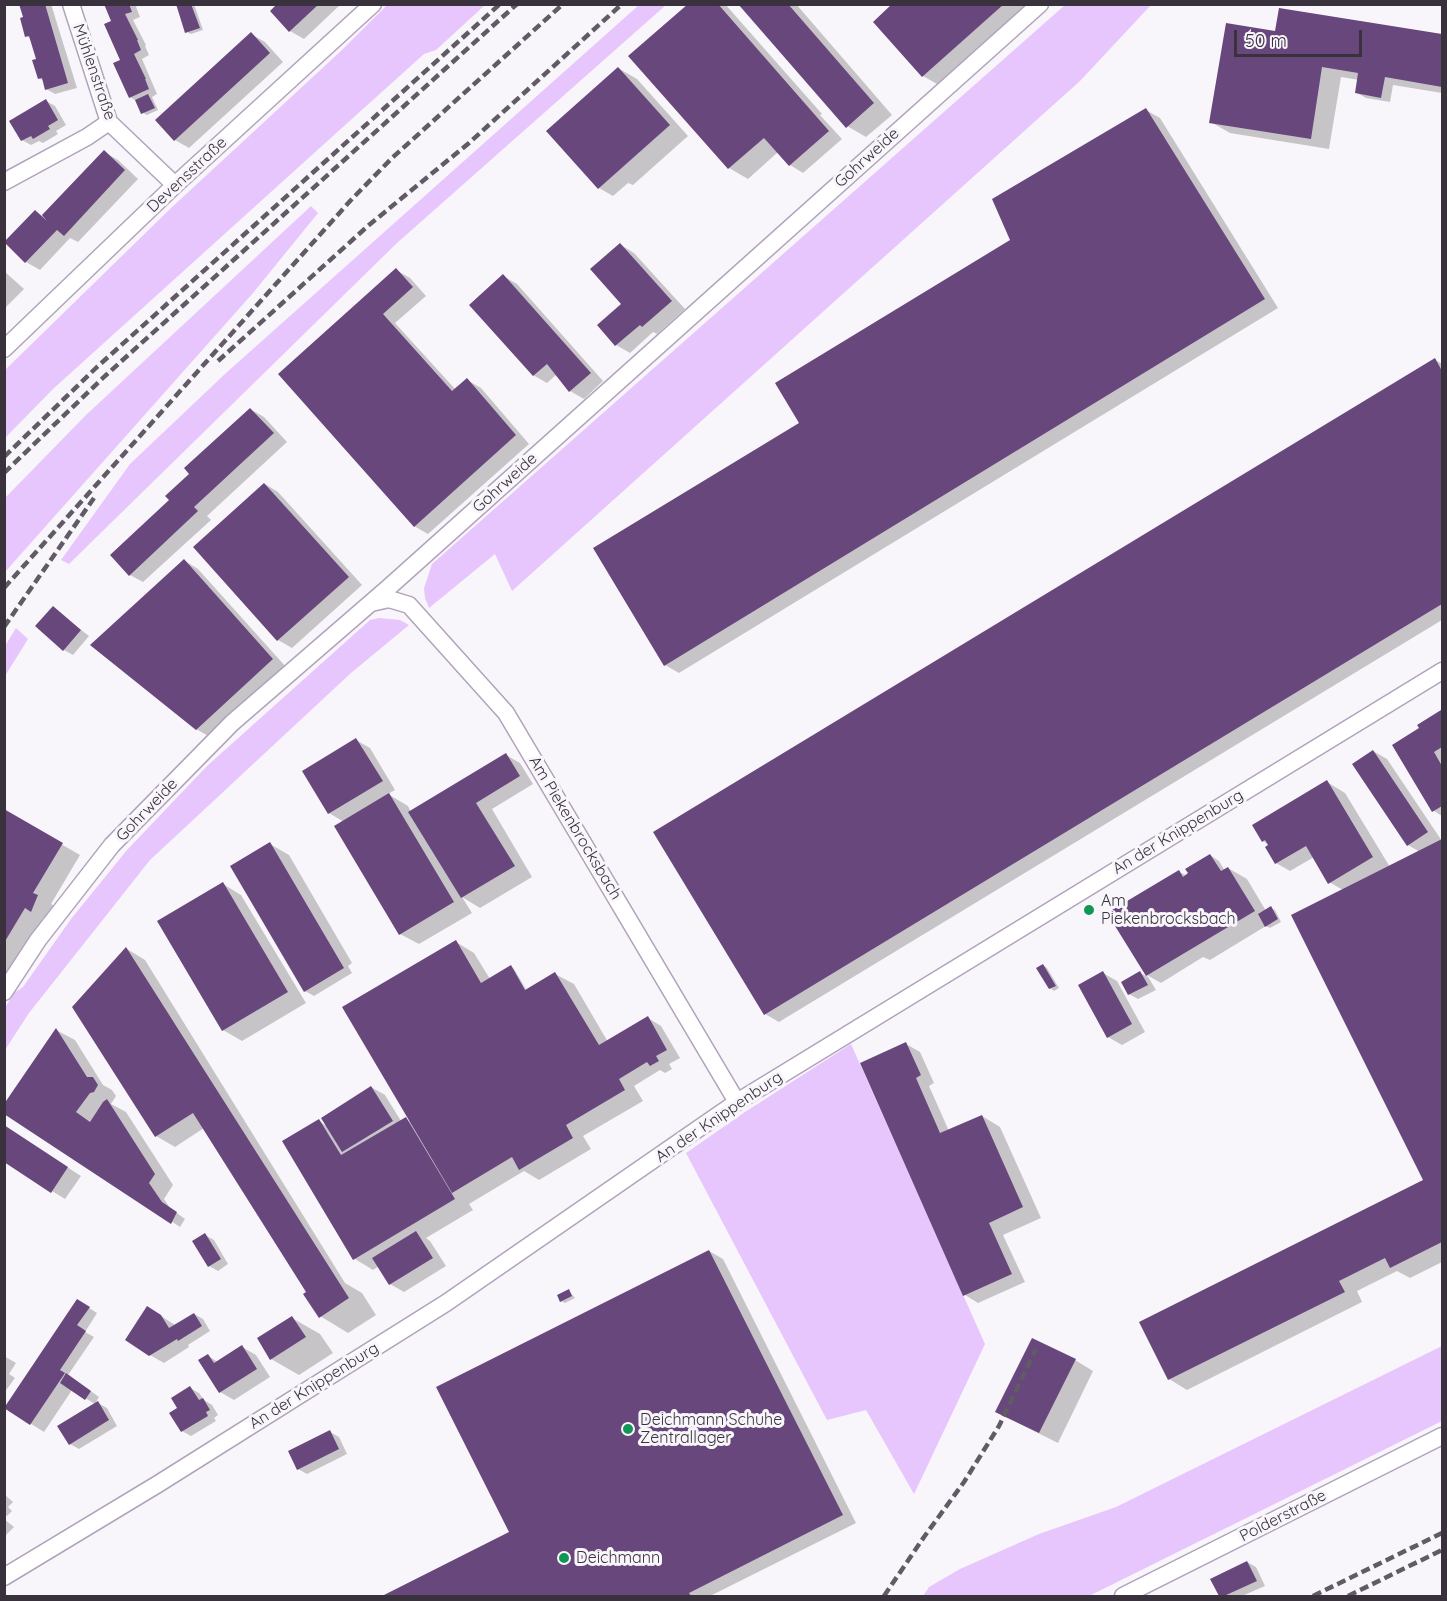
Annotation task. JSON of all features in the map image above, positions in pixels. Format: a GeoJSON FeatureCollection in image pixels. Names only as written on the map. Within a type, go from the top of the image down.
{"type":"FeatureCollection","features":[{"type":"Feature","properties":{"kind":"street","name":"Mühlenstraße"},"geometry":{"type":"LineString","coordinates":[[71,4],[109,122],[175,185]]}},
{"type":"Feature","properties":{"kind":"street","name":"Devensstraße"},"geometry":{"type":"LineString","coordinates":[[4,349],[175,185],[373,4]]}},
{"type":"Feature","properties":{"kind":"street","name":"Gohrweide"},"geometry":{"type":"LineString","coordinates":[[4,992],[38,940],[112,845],[232,723],[371,603],[1040,4]]}},
{"type":"Feature","properties":{"kind":"street"},"geometry":{"type":"LineString","coordinates":[[4,183],[87,137],[109,122]]}},
{"type":"Feature","properties":{"kind":"street","name":"Am Piekenbrocksbach"},"geometry":{"type":"LineString","coordinates":[[371,603],[389,599],[409,605],[506,713],[738,1102]]}},
{"type":"Feature","properties":{"kind":"street","name":"An der Knippenburg"},"geometry":{"type":"LineString","coordinates":[[4,1577],[158,1484],[446,1303],[738,1102],[1443,671]]}},
{"type":"Feature","properties":{"kind":"street","name":"Polderstraße"},"geometry":{"type":"LineString","coordinates":[[1124,1596],[1443,1436]]}},
{"type":"Feature","properties":{"kind":"shaded area"},"geometry":{"type":"Polygon","coordinates":[[[387,5],[485,5],[436,50],[424,54],[323,145],[53,389],[5,438],[5,370],[170,209],[342,50],[387,5]]]}},
{"type":"Feature","properties":{"kind":"shaded area"},"geometry":{"type":"Polygon","coordinates":[[[639,5],[666,5],[397,243],[69,564],[61,560],[130,464],[226,373],[639,5]]]}},
{"type":"Feature","properties":{"kind":"shaded area"},"geometry":{"type":"Polygon","coordinates":[[[1065,5],[1151,5],[1080,81],[512,591],[495,554],[429,608],[424,588],[432,564],[1065,5]]]}},
{"type":"Feature","properties":{"kind":"shaded area"},"geometry":{"type":"Polygon","coordinates":[[[311,206],[318,213],[253,293],[5,572],[5,498],[86,415],[311,206]]]}},
{"type":"Feature","properties":{"kind":"shaded area"},"geometry":{"type":"Polygon","coordinates":[[[379,618],[400,620],[409,625],[351,673],[150,860],[29,1013],[5,1050],[5,1008],[14,993],[23,987],[71,919],[127,850],[207,766],[370,620],[379,618]]]}},
{"type":"Feature","properties":{"kind":"shaded area"},"geometry":{"type":"Polygon","coordinates":[[[16,628],[28,639],[5,676],[5,646],[16,628]]]}},
{"type":"Feature","properties":{"kind":"shaded area"},"geometry":{"type":"Polygon","coordinates":[[[851,1044],[985,1344],[914,1494],[866,1410],[827,1420],[686,1153],[851,1044]]]}},
{"type":"Feature","properties":{"kind":"shaded area"},"geometry":{"type":"Polygon","coordinates":[[[1442,1346],[1442,1421],[1089,1596],[923,1596],[929,1587],[960,1569],[1039,1534],[1116,1507],[1442,1346]]]}},
{"type":"Feature","properties":{"kind":"building"},"geometry":{"type":"Polygon","coordinates":[[[19,4],[45,4],[68,83],[45,90],[42,78],[38,79],[32,60],[36,59],[29,36],[25,37],[19,4]]]}},
{"type":"Feature","properties":{"kind":"building"},"geometry":{"type":"Polygon","coordinates":[[[104,4],[129,4],[132,12],[125,14],[138,40],[141,50],[134,54],[149,89],[129,98],[113,63],[120,60],[104,24],[111,21],[104,4]]]}},
{"type":"Feature","properties":{"kind":"building"},"geometry":{"type":"Polygon","coordinates":[[[176,4],[191,4],[200,28],[185,33],[176,4]]]}},
{"type":"Feature","properties":{"kind":"building"},"geometry":{"type":"Polygon","coordinates":[[[277,4],[319,4],[289,32],[270,11],[277,4]]]}},
{"type":"Feature","properties":{"kind":"building"},"geometry":{"type":"Polygon","coordinates":[[[688,4],[718,4],[829,131],[789,166],[764,138],[728,169],[628,56],[688,4]]]}},
{"type":"Feature","properties":{"kind":"building"},"geometry":{"type":"Polygon","coordinates":[[[738,4],[788,4],[874,103],[846,128],[738,4]]]}},
{"type":"Feature","properties":{"kind":"building"},"geometry":{"type":"Polygon","coordinates":[[[892,4],[1004,4],[922,77],[873,22],[892,4]]]}},
{"type":"Feature","properties":{"kind":"building"},"geometry":{"type":"Polygon","coordinates":[[[1279,8],[1442,34],[1442,87],[1385,77],[1381,98],[1355,93],[1358,73],[1322,67],[1311,139],[1209,123],[1226,23],[1275,31],[1279,8]]]}},
{"type":"Feature","properties":{"kind":"building"},"geometry":{"type":"Polygon","coordinates":[[[251,32],[270,53],[174,141],[155,120],[251,32]]]}},
{"type":"Feature","properties":{"kind":"building"},"geometry":{"type":"Polygon","coordinates":[[[618,67],[670,125],[598,189],[546,131],[618,67]]]}},
{"type":"Feature","properties":{"kind":"building"},"geometry":{"type":"Polygon","coordinates":[[[148,94],[155,108],[141,114],[135,100],[148,94]]]}},
{"type":"Feature","properties":{"kind":"building"},"geometry":{"type":"Polygon","coordinates":[[[46,99],[58,120],[48,126],[50,129],[33,139],[31,136],[21,141],[9,121],[46,99]]]}},
{"type":"Feature","properties":{"kind":"building"},"geometry":{"type":"Polygon","coordinates":[[[1146,108],[1265,299],[664,666],[593,548],[799,423],[775,383],[1010,240],[992,199],[1146,108]]]}},
{"type":"Feature","properties":{"kind":"building"},"geometry":{"type":"Polygon","coordinates":[[[104,150],[125,170],[64,236],[57,230],[25,263],[4,242],[35,210],[47,221],[42,215],[104,150]]]}},
{"type":"Feature","properties":{"kind":"building"},"geometry":{"type":"Polygon","coordinates":[[[620,243],[672,301],[642,327],[640,325],[615,346],[597,325],[621,304],[590,269],[620,243]]]}},
{"type":"Feature","properties":{"kind":"building"},"geometry":{"type":"Polygon","coordinates":[[[396,268],[413,287],[383,314],[452,391],[467,378],[516,435],[414,527],[278,374],[396,268]]]}},
{"type":"Feature","properties":{"kind":"building"},"geometry":{"type":"Polygon","coordinates":[[[503,274],[591,373],[569,392],[547,364],[533,376],[469,305],[503,274]]]}},
{"type":"Feature","properties":{"kind":"building"},"geometry":{"type":"Polygon","coordinates":[[[1435,358],[1442,371],[1442,604],[764,1015],[653,832],[1435,358]]]}},
{"type":"Feature","properties":{"kind":"building"},"geometry":{"type":"Polygon","coordinates":[[[250,408],[274,433],[194,507],[198,511],[129,576],[110,555],[169,500],[165,496],[189,474],[184,468],[250,408]]]}},
{"type":"Feature","properties":{"kind":"building"},"geometry":{"type":"Polygon","coordinates":[[[264,483],[349,577],[277,641],[193,547],[264,483]]]}},
{"type":"Feature","properties":{"kind":"building"},"geometry":{"type":"Polygon","coordinates":[[[184,559],[273,659],[196,730],[90,645],[184,559]]]}},
{"type":"Feature","properties":{"kind":"building"},"geometry":{"type":"Polygon","coordinates":[[[53,606],[81,630],[63,651],[35,626],[53,606]]]}},
{"type":"Feature","properties":{"kind":"building"},"geometry":{"type":"Polygon","coordinates":[[[1441,710],[1442,747],[1434,752],[1442,766],[1442,806],[1432,812],[1392,745],[1419,728],[1417,725],[1441,710]]]}},
{"type":"Feature","properties":{"kind":"building"},"geometry":{"type":"Polygon","coordinates":[[[356,738],[383,781],[328,814],[302,771],[356,738]]]}},
{"type":"Feature","properties":{"kind":"building"},"geometry":{"type":"Polygon","coordinates":[[[1373,750],[1428,832],[1407,846],[1352,764],[1373,750]]]}},
{"type":"Feature","properties":{"kind":"building"},"geometry":{"type":"Polygon","coordinates":[[[506,753],[520,776],[476,803],[515,866],[461,898],[408,812],[506,753]]]}},
{"type":"Feature","properties":{"kind":"building"},"geometry":{"type":"Polygon","coordinates":[[[1327,780],[1373,857],[1328,884],[1306,846],[1275,864],[1265,847],[1268,845],[1265,840],[1262,842],[1252,825],[1327,780]]]}},
{"type":"Feature","properties":{"kind":"building"},"geometry":{"type":"Polygon","coordinates":[[[389,793],[454,902],[399,935],[334,826],[389,793]]]}},
{"type":"Feature","properties":{"kind":"building"},"geometry":{"type":"Polygon","coordinates":[[[4,809],[63,843],[33,893],[38,895],[31,912],[25,908],[4,943],[4,809]]]}},
{"type":"Feature","properties":{"kind":"building"},"geometry":{"type":"Polygon","coordinates":[[[1442,839],[1442,1242],[1390,1268],[1385,1258],[1339,1281],[1345,1292],[1168,1380],[1139,1322],[1423,1180],[1291,915],[1442,839]]]}},
{"type":"Feature","properties":{"kind":"building"},"geometry":{"type":"Polygon","coordinates":[[[270,842],[344,968],[304,992],[230,866],[270,842]]]}},
{"type":"Feature","properties":{"kind":"building"},"geometry":{"type":"Polygon","coordinates":[[[1210,854],[1221,871],[1228,867],[1255,911],[1146,976],[1107,913],[1179,870],[1183,877],[1188,873],[1185,869],[1210,854]]]}},
{"type":"Feature","properties":{"kind":"building"},"geometry":{"type":"Polygon","coordinates":[[[223,882],[288,992],[222,1031],[157,921],[223,882]]]}},
{"type":"Feature","properties":{"kind":"building"},"geometry":{"type":"Polygon","coordinates":[[[1271,906],[1278,919],[1265,927],[1258,914],[1271,906]]]}},
{"type":"Feature","properties":{"kind":"building"},"geometry":{"type":"Polygon","coordinates":[[[456,940],[481,983],[511,965],[525,990],[555,972],[599,1045],[648,1016],[667,1050],[656,1056],[659,1061],[650,1066],[647,1062],[619,1079],[625,1090],[566,1125],[573,1138],[519,1170],[512,1157],[452,1193],[342,1007],[456,940]]]}},
{"type":"Feature","properties":{"kind":"building"},"geometry":{"type":"Polygon","coordinates":[[[126,947],[349,1298],[319,1318],[303,1294],[306,1292],[193,1113],[155,1137],[72,1007],[126,947]]]}},
{"type":"Feature","properties":{"kind":"building"},"geometry":{"type":"Polygon","coordinates":[[[1043,964],[1056,986],[1049,989],[1036,968],[1043,964]]]}},
{"type":"Feature","properties":{"kind":"building"},"geometry":{"type":"Polygon","coordinates":[[[1103,971],[1132,1024],[1107,1038],[1078,985],[1103,971]]]}},
{"type":"Feature","properties":{"kind":"building"},"geometry":{"type":"Polygon","coordinates":[[[1140,971],[1148,985],[1128,995],[1121,982],[1140,971]]]}},
{"type":"Feature","properties":{"kind":"building"},"geometry":{"type":"Polygon","coordinates":[[[56,1028],[87,1077],[93,1077],[98,1085],[76,1112],[90,1122],[107,1099],[155,1174],[149,1183],[162,1202],[177,1212],[171,1224],[4,1114],[4,1104],[56,1028]]]}},
{"type":"Feature","properties":{"kind":"building"},"geometry":{"type":"Polygon","coordinates":[[[906,1042],[921,1075],[916,1078],[940,1133],[982,1115],[1023,1207],[989,1223],[1012,1274],[963,1296],[860,1063],[906,1042]]]}},
{"type":"Feature","properties":{"kind":"building"},"geometry":{"type":"Polygon","coordinates":[[[371,1086],[393,1121],[342,1152],[321,1118],[371,1086]]]}},
{"type":"Feature","properties":{"kind":"building"},"geometry":{"type":"Polygon","coordinates":[[[406,1117],[455,1199],[353,1260],[282,1141],[319,1119],[341,1155],[406,1117]]]}},
{"type":"Feature","properties":{"kind":"building"},"geometry":{"type":"Polygon","coordinates":[[[4,1125],[68,1167],[51,1193],[4,1162],[4,1125]]]}},
{"type":"Feature","properties":{"kind":"building"},"geometry":{"type":"Polygon","coordinates":[[[416,1231],[433,1258],[389,1285],[372,1258],[416,1231]]]}},
{"type":"Feature","properties":{"kind":"building"},"geometry":{"type":"Polygon","coordinates":[[[205,1233],[221,1259],[208,1267],[192,1241],[205,1233]]]}},
{"type":"Feature","properties":{"kind":"building","name":"Deichmann Schuhe Zentrallager"},"geometry":{"type":"Polygon","coordinates":[[[709,1250],[843,1515],[689,1593],[691,1596],[382,1596],[509,1532],[436,1387],[709,1250]]]}},
{"type":"Feature","properties":{"kind":"building"},"geometry":{"type":"Polygon","coordinates":[[[569,1289],[572,1296],[560,1302],[557,1295],[569,1289]]]}},
{"type":"Feature","properties":{"kind":"building"},"geometry":{"type":"Polygon","coordinates":[[[77,1299],[90,1307],[77,1325],[86,1331],[60,1370],[65,1373],[30,1425],[4,1408],[77,1299]]]}},
{"type":"Feature","properties":{"kind":"building"},"geometry":{"type":"Polygon","coordinates":[[[147,1306],[161,1315],[169,1328],[194,1313],[202,1326],[149,1356],[125,1340],[147,1306]]]}},
{"type":"Feature","properties":{"kind":"building"},"geometry":{"type":"Polygon","coordinates":[[[292,1316],[306,1337],[270,1360],[257,1338],[292,1316]]]}},
{"type":"Feature","properties":{"kind":"building"},"geometry":{"type":"Polygon","coordinates":[[[1032,1338],[1076,1359],[1039,1433],[995,1412],[1032,1338]]]}},
{"type":"Feature","properties":{"kind":"building"},"geometry":{"type":"Polygon","coordinates":[[[242,1345],[257,1369],[219,1393],[198,1360],[208,1354],[214,1363],[242,1345]]]}},
{"type":"Feature","properties":{"kind":"building"},"geometry":{"type":"Polygon","coordinates":[[[66,1373],[91,1391],[85,1400],[60,1383],[66,1373]]]}},
{"type":"Feature","properties":{"kind":"building"},"geometry":{"type":"Polygon","coordinates":[[[190,1386],[199,1400],[203,1398],[210,1410],[206,1412],[208,1416],[181,1432],[169,1413],[177,1408],[171,1398],[190,1386]]]}},
{"type":"Feature","properties":{"kind":"building"},"geometry":{"type":"Polygon","coordinates":[[[98,1401],[109,1420],[69,1445],[57,1426],[98,1401]]]}},
{"type":"Feature","properties":{"kind":"building"},"geometry":{"type":"Polygon","coordinates":[[[330,1430],[339,1449],[297,1470],[288,1451],[330,1430]]]}},
{"type":"Feature","properties":{"kind":"building"},"geometry":{"type":"Polygon","coordinates":[[[1247,1561],[1257,1581],[1224,1596],[1219,1596],[1210,1579],[1247,1561]]]}},
{"type":"Feature","properties":{"kind":"railway"},"geometry":{"type":"LineString","coordinates":[[4,457],[97,367],[500,4]]}},
{"type":"Feature","properties":{"kind":"railway"},"geometry":{"type":"LineString","coordinates":[[4,473],[105,376],[517,4]]}},
{"type":"Feature","properties":{"kind":"railway"},"geometry":{"type":"LineString","coordinates":[[4,588],[351,200],[392,158],[563,4]]}},
{"type":"Feature","properties":{"kind":"railway"},"geometry":{"type":"LineString","coordinates":[[218,361],[369,225],[469,143],[622,4]]}},
{"type":"Feature","properties":{"kind":"railway"},"geometry":{"type":"LineString","coordinates":[[4,627],[94,498]]}},
{"type":"Feature","properties":{"kind":"railway"},"geometry":{"type":"LineString","coordinates":[[884,1596],[964,1482],[999,1426],[1036,1349]]}},
{"type":"Feature","properties":{"kind":"railway"},"geometry":{"type":"LineString","coordinates":[[1313,1596],[1442,1533]]}},
{"type":"Feature","properties":{"kind":"railway"},"geometry":{"type":"LineString","coordinates":[[1348,1596],[1442,1550]]}},
{"type":"Feature","properties":{"kind":"place","name":"Am Piekenbrocksbach"},"geometry":{"type":"Point","coordinates":[1089,910]}},
{"type":"Feature","properties":{"kind":"place","name":"Deichmann Schuhe Zentrallager"},"geometry":{"type":"Point","coordinates":[628,1429]}},
{"type":"Feature","properties":{"kind":"place","name":"Deichmann"},"geometry":{"type":"Point","coordinates":[564,1558]}}]}
